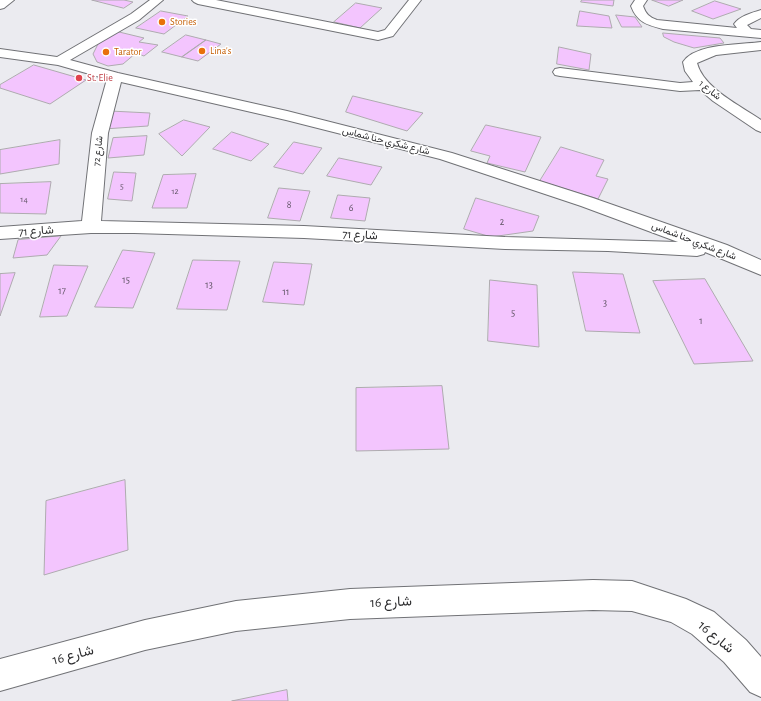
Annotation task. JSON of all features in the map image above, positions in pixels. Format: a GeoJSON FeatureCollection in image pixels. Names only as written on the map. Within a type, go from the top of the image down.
{"type":"FeatureCollection","features":[{"type":"Feature","properties":{"kind":"street"},"geometry":{"type":"LineString","coordinates":[[0,5],[8,0]]}},
{"type":"Feature","properties":{"kind":"street"},"geometry":{"type":"LineString","coordinates":[[58,61],[135,17],[157,0]]}},
{"type":"Feature","properties":{"kind":"street"},"geometry":{"type":"LineString","coordinates":[[198,0],[378,36],[389,33],[415,0]]}},
{"type":"Feature","properties":{"kind":"street"},"geometry":{"type":"LineString","coordinates":[[641,0],[637,6],[641,16],[649,22],[663,25],[761,34]]}},
{"type":"Feature","properties":{"kind":"street"},"geometry":{"type":"LineString","coordinates":[[747,33],[740,24],[749,18],[761,14]]}},
{"type":"Feature","properties":{"kind":"street","name":"شارع 1"},"geometry":{"type":"LineString","coordinates":[[760,126],[703,86],[693,75],[690,68],[690,62],[693,59],[715,51],[761,46]]}},
{"type":"Feature","properties":{"kind":"street","name":"شارع شكري حنا شماس"},"geometry":{"type":"LineString","coordinates":[[0,53],[58,61],[115,77],[287,116],[446,156],[587,202],[720,250],[761,268]]}},
{"type":"Feature","properties":{"kind":"street"},"geometry":{"type":"LineString","coordinates":[[560,72],[680,87],[703,86]]}},
{"type":"Feature","properties":{"kind":"street","name":"شارع 72"},"geometry":{"type":"LineString","coordinates":[[91,228],[100,133],[115,77]]}},
{"type":"Feature","properties":{"kind":"street","name":"شارع 71"},"geometry":{"type":"LineString","coordinates":[[0,233],[91,228],[304,232],[505,243],[608,245],[720,250]]}},
{"type":"Feature","properties":{"kind":"street","name":"شارع 16"},"geometry":{"type":"LineString","coordinates":[[0,675],[144,635],[236,616],[350,604],[593,595],[632,596],[676,609],[703,623],[735,651],[761,681]]}},
{"type":"Feature","properties":{"kind":"building"},"geometry":{"type":"Polygon","coordinates":[[[92,0],[124,0],[133,2],[124,8],[92,0]]]}},
{"type":"Feature","properties":{"kind":"building"},"geometry":{"type":"Polygon","coordinates":[[[582,0],[614,0],[613,6],[581,2],[582,0]]]}},
{"type":"Feature","properties":{"kind":"building"},"geometry":{"type":"Polygon","coordinates":[[[652,0],[683,0],[669,6],[652,0]]]}},
{"type":"Feature","properties":{"kind":"building"},"geometry":{"type":"Polygon","coordinates":[[[715,1],[741,9],[713,19],[692,11],[715,1]]]}},
{"type":"Feature","properties":{"kind":"building"},"geometry":{"type":"Polygon","coordinates":[[[356,3],[382,8],[360,28],[334,22],[356,3]]]}},
{"type":"Feature","properties":{"kind":"building","name":"Stories"},"geometry":{"type":"Polygon","coordinates":[[[161,11],[188,16],[164,34],[136,28],[161,11]]]}},
{"type":"Feature","properties":{"kind":"building"},"geometry":{"type":"Polygon","coordinates":[[[580,11],[609,16],[612,28],[577,26],[580,11]]]}},
{"type":"Feature","properties":{"kind":"building"},"geometry":{"type":"Polygon","coordinates":[[[616,15],[635,17],[642,27],[622,27],[616,15]]]}},
{"type":"Feature","properties":{"kind":"building"},"geometry":{"type":"Polygon","coordinates":[[[115,31],[144,38],[139,42],[158,45],[144,56],[136,53],[123,64],[108,66],[97,62],[93,54],[98,44],[115,31]]]}},
{"type":"Feature","properties":{"kind":"building"},"geometry":{"type":"Polygon","coordinates":[[[663,33],[720,38],[724,43],[694,48],[674,42],[664,37],[663,33]]]}},
{"type":"Feature","properties":{"kind":"building"},"geometry":{"type":"Polygon","coordinates":[[[186,35],[206,40],[182,57],[162,52],[186,35]]]}},
{"type":"Feature","properties":{"kind":"building","name":"Lina's"},"geometry":{"type":"Polygon","coordinates":[[[206,40],[221,44],[198,61],[182,57],[206,40]]]}},
{"type":"Feature","properties":{"kind":"building"},"geometry":{"type":"Polygon","coordinates":[[[559,47],[591,54],[589,70],[557,64],[559,47]]]}},
{"type":"Feature","properties":{"kind":"building"},"geometry":{"type":"Polygon","coordinates":[[[34,65],[86,80],[50,104],[0,88],[0,85],[34,65]]]}},
{"type":"Feature","properties":{"kind":"building"},"geometry":{"type":"Polygon","coordinates":[[[353,96],[423,113],[407,131],[346,112],[353,96]]]}},
{"type":"Feature","properties":{"kind":"building"},"geometry":{"type":"Polygon","coordinates":[[[110,111],[150,113],[148,126],[104,129],[110,111]]]}},
{"type":"Feature","properties":{"kind":"building"},"geometry":{"type":"Polygon","coordinates":[[[184,120],[210,127],[182,156],[159,134],[184,120]]]}},
{"type":"Feature","properties":{"kind":"building"},"geometry":{"type":"Polygon","coordinates":[[[486,125],[541,137],[525,172],[487,163],[490,156],[471,151],[486,125]]]}},
{"type":"Feature","properties":{"kind":"building"},"geometry":{"type":"Polygon","coordinates":[[[232,132],[269,144],[251,161],[213,149],[232,132]]]}},
{"type":"Feature","properties":{"kind":"building"},"geometry":{"type":"Polygon","coordinates":[[[147,136],[144,155],[108,158],[113,138],[147,136]]]}},
{"type":"Feature","properties":{"kind":"building"},"geometry":{"type":"Polygon","coordinates":[[[60,140],[59,164],[0,174],[0,150],[60,140]]]}},
{"type":"Feature","properties":{"kind":"building"},"geometry":{"type":"Polygon","coordinates":[[[294,142],[322,148],[303,174],[274,167],[294,142]]]}},
{"type":"Feature","properties":{"kind":"building"},"geometry":{"type":"Polygon","coordinates":[[[561,147],[604,160],[596,176],[608,179],[598,199],[540,181],[561,147]]]}},
{"type":"Feature","properties":{"kind":"building"},"geometry":{"type":"Polygon","coordinates":[[[339,158],[382,167],[371,185],[327,176],[339,158]]]}},
{"type":"Feature","properties":{"kind":"building"},"geometry":{"type":"Polygon","coordinates":[[[114,172],[136,173],[132,201],[108,199],[114,172]]]}},
{"type":"Feature","properties":{"kind":"building"},"geometry":{"type":"Polygon","coordinates":[[[196,174],[187,208],[152,208],[163,175],[196,174]]]}},
{"type":"Feature","properties":{"kind":"building"},"geometry":{"type":"Polygon","coordinates":[[[51,182],[46,214],[0,213],[0,184],[51,182]]]}},
{"type":"Feature","properties":{"kind":"building"},"geometry":{"type":"Polygon","coordinates":[[[279,188],[310,191],[300,221],[268,218],[279,188]]]}},
{"type":"Feature","properties":{"kind":"building"},"geometry":{"type":"Polygon","coordinates":[[[338,195],[370,198],[365,221],[331,218],[338,195]]]}},
{"type":"Feature","properties":{"kind":"building"},"geometry":{"type":"Polygon","coordinates":[[[476,198],[539,216],[533,231],[491,237],[464,229],[476,198]]]}},
{"type":"Feature","properties":{"kind":"building"},"geometry":{"type":"Polygon","coordinates":[[[61,236],[47,255],[13,258],[18,240],[61,236]]]}},
{"type":"Feature","properties":{"kind":"building"},"geometry":{"type":"Polygon","coordinates":[[[123,250],[155,253],[133,308],[95,307],[123,250]]]}},
{"type":"Feature","properties":{"kind":"building"},"geometry":{"type":"Polygon","coordinates":[[[193,260],[240,261],[227,310],[177,309],[193,260]]]}},
{"type":"Feature","properties":{"kind":"building"},"geometry":{"type":"Polygon","coordinates":[[[274,262],[312,264],[304,305],[263,302],[274,262]]]}},
{"type":"Feature","properties":{"kind":"building"},"geometry":{"type":"Polygon","coordinates":[[[54,265],[88,266],[67,316],[40,317],[54,265]]]}},
{"type":"Feature","properties":{"kind":"building"},"geometry":{"type":"Polygon","coordinates":[[[573,272],[623,274],[640,333],[586,331],[573,272]]]}},
{"type":"Feature","properties":{"kind":"building"},"geometry":{"type":"Polygon","coordinates":[[[15,273],[0,316],[0,274],[15,273]]]}},
{"type":"Feature","properties":{"kind":"building"},"geometry":{"type":"Polygon","coordinates":[[[705,279],[753,361],[694,364],[653,281],[705,279]]]}},
{"type":"Feature","properties":{"kind":"building"},"geometry":{"type":"Polygon","coordinates":[[[490,280],[537,285],[539,347],[488,341],[490,280]]]}},
{"type":"Feature","properties":{"kind":"building"},"geometry":{"type":"Polygon","coordinates":[[[442,386],[449,449],[356,451],[356,388],[442,386]]]}},
{"type":"Feature","properties":{"kind":"building"},"geometry":{"type":"Polygon","coordinates":[[[125,480],[128,550],[44,575],[46,501],[125,480]]]}},
{"type":"Feature","properties":{"kind":"building"},"geometry":{"type":"Polygon","coordinates":[[[287,690],[288,701],[232,701],[287,690]]]}},
{"type":"Feature","properties":{"kind":"place","name":"Stories"},"geometry":{"type":"Point","coordinates":[162,22]}},
{"type":"Feature","properties":{"kind":"place","name":"Lina's"},"geometry":{"type":"Point","coordinates":[202,51]}},
{"type":"Feature","properties":{"kind":"place","name":"Tarator"},"geometry":{"type":"Point","coordinates":[106,52]}},
{"type":"Feature","properties":{"kind":"place","name":"St. Elie"},"geometry":{"type":"Point","coordinates":[79,78]}}]}
